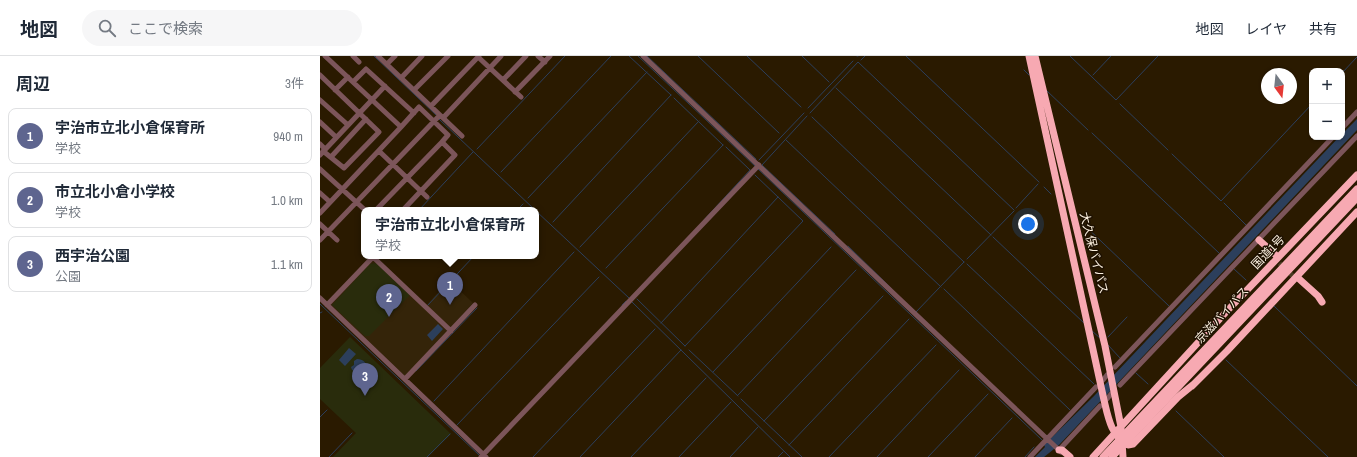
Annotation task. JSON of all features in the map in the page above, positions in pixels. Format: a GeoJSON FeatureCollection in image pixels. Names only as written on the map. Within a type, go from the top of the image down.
{"type":"FeatureCollection","features":[{"type":"Feature","properties":{"kind":"highway","name":"大久保バイパス"},"geometry":{"type":"LineString","coordinates":[[1029,56],[1038,83],[1115,389],[1123,442],[1123,457]]}},
{"type":"Feature","properties":{"kind":"highway","name":"大久保バイパス"},"geometry":{"type":"LineString","coordinates":[[1035,56],[1038,83],[1087,326],[1104,402],[1109,423],[1115,434],[1123,442]]}},
{"type":"Feature","properties":{"kind":"highway","name":"国道1号"},"geometry":{"type":"LineString","coordinates":[[1093,457],[1134,414],[1275,256],[1357,175]]}},
{"type":"Feature","properties":{"kind":"highway","name":"京滋バイパス"},"geometry":{"type":"LineString","coordinates":[[1103,457],[1357,189]]}},
{"type":"Feature","properties":{"kind":"highway","name":"京滋バイパス"},"geometry":{"type":"LineString","coordinates":[[1112,457],[1357,198]]}},
{"type":"Feature","properties":{"kind":"highway"},"geometry":{"type":"LineString","coordinates":[[1123,457],[1194,384],[1228,352],[1271,304],[1298,279],[1357,212]]}},
{"type":"Feature","properties":{"kind":"highway"},"geometry":{"type":"LineString","coordinates":[[1258,240],[1275,256]]}},
{"type":"Feature","properties":{"kind":"highway"},"geometry":{"type":"LineString","coordinates":[[1298,279],[1318,296],[1322,302]]}},
{"type":"Feature","properties":{"kind":"highway"},"geometry":{"type":"LineString","coordinates":[[1123,442],[1128,445],[1133,444],[1178,396],[1194,384]]}},
{"type":"Feature","properties":{"kind":"highway"},"geometry":{"type":"LineString","coordinates":[[1115,389],[1123,412],[1134,414]]}},
{"type":"Feature","properties":{"kind":"highway"},"geometry":{"type":"LineString","coordinates":[[1090,457],[1105,441],[1109,430],[1109,423]]}},
{"type":"Feature","properties":{"kind":"highway"},"geometry":{"type":"LineString","coordinates":[[1058,449],[1062,450],[1070,457]]}},
{"type":"Feature","properties":{"kind":"street"},"geometry":{"type":"LineString","coordinates":[[325,56],[401,127]]}},
{"type":"Feature","properties":{"kind":"street"},"geometry":{"type":"LineString","coordinates":[[353,56],[359,62]]}},
{"type":"Feature","properties":{"kind":"street"},"geometry":{"type":"LineString","coordinates":[[378,56],[462,136]]}},
{"type":"Feature","properties":{"kind":"street"},"geometry":{"type":"LineString","coordinates":[[387,64],[395,56]]}},
{"type":"Feature","properties":{"kind":"street"},"geometry":{"type":"LineString","coordinates":[[401,78],[422,56]]}},
{"type":"Feature","properties":{"kind":"street"},"geometry":{"type":"LineString","coordinates":[[414,90],[448,56]]}},
{"type":"Feature","properties":{"kind":"street"},"geometry":{"type":"LineString","coordinates":[[431,106],[479,56],[520,97]]}},
{"type":"Feature","properties":{"kind":"street"},"geometry":{"type":"LineString","coordinates":[[320,240],[434,121],[441,116],[501,56]]}},
{"type":"Feature","properties":{"kind":"street"},"geometry":{"type":"LineString","coordinates":[[503,80],[526,56]]}},
{"type":"Feature","properties":{"kind":"street"},"geometry":{"type":"LineString","coordinates":[[538,56],[545,62]]}},
{"type":"Feature","properties":{"kind":"street"},"geometry":{"type":"LineString","coordinates":[[515,92],[550,56]]}},
{"type":"Feature","properties":{"kind":"street"},"geometry":{"type":"LineString","coordinates":[[644,56],[757,167],[1066,457]]}},
{"type":"Feature","properties":{"kind":"street"},"geometry":{"type":"LineString","coordinates":[[353,82],[366,69],[414,113]]}},
{"type":"Feature","properties":{"kind":"street"},"geometry":{"type":"LineString","coordinates":[[320,75],[379,132],[344,168],[323,152],[320,144]]}},
{"type":"Feature","properties":{"kind":"street"},"geometry":{"type":"LineString","coordinates":[[335,90],[348,77]]}},
{"type":"Feature","properties":{"kind":"street"},"geometry":{"type":"LineString","coordinates":[[323,152],[385,86]]}},
{"type":"Feature","properties":{"kind":"street"},"geometry":{"type":"LineString","coordinates":[[321,103],[348,125]]}},
{"type":"Feature","properties":{"kind":"street"},"geometry":{"type":"LineString","coordinates":[[320,213],[420,106],[448,135],[379,207]]}},
{"type":"Feature","properties":{"kind":"street"},"geometry":{"type":"LineString","coordinates":[[1345,125],[1357,112]]}},
{"type":"Feature","properties":{"kind":"street"},"geometry":{"type":"LineString","coordinates":[[331,157],[366,119]]}},
{"type":"Feature","properties":{"kind":"street"},"geometry":{"type":"LineString","coordinates":[[320,122],[336,137]]}},
{"type":"Feature","properties":{"kind":"street"},"geometry":{"type":"LineString","coordinates":[[1058,449],[1357,136]]}},
{"type":"Feature","properties":{"kind":"street"},"geometry":{"type":"LineString","coordinates":[[1030,457],[1330,140]]}},
{"type":"Feature","properties":{"kind":"street"},"geometry":{"type":"LineString","coordinates":[[406,207],[455,155],[442,142]]}},
{"type":"Feature","properties":{"kind":"street"},"geometry":{"type":"LineString","coordinates":[[379,151],[427,197]]}},
{"type":"Feature","properties":{"kind":"street"},"geometry":{"type":"LineString","coordinates":[[320,298],[352,332],[405,379],[452,428],[483,456],[757,167]]}},
{"type":"Feature","properties":{"kind":"street"},"geometry":{"type":"LineString","coordinates":[[320,169],[361,207]]}},
{"type":"Feature","properties":{"kind":"street"},"geometry":{"type":"LineString","coordinates":[[320,193],[330,202]]}},
{"type":"Feature","properties":{"kind":"street"},"geometry":{"type":"LineString","coordinates":[[320,224],[337,240]]}},
{"type":"Feature","properties":{"kind":"street"},"geometry":{"type":"LineString","coordinates":[[327,305],[371,259]]}},
{"type":"Feature","properties":{"kind":"street"},"geometry":{"type":"LineString","coordinates":[[375,259],[451,331]]}},
{"type":"Feature","properties":{"kind":"street"},"geometry":{"type":"LineString","coordinates":[[405,379],[475,305]]}},
{"type":"Feature","properties":{"kind":"shaded area"},"geometry":{"type":"Polygon","coordinates":[[[373,259],[449,330],[405,376],[330,305],[373,259]]]}},
{"type":"Feature","properties":{"kind":"shaded area"},"geometry":{"type":"Polygon","coordinates":[[[449,280],[473,303],[450,328],[426,306],[449,280]]]}},
{"type":"Feature","properties":{"kind":"green space"},"geometry":{"type":"Polygon","coordinates":[[[378,263],[410,295],[369,336],[365,336],[332,305],[370,264],[378,263]]]}},
{"type":"Feature","properties":{"kind":"green space"},"geometry":{"type":"Polygon","coordinates":[[[350,337],[451,434],[428,457],[333,457],[356,433],[320,399],[320,368],[350,337]]]}},
{"type":"Feature","properties":{"kind":"water"},"geometry":{"type":"Polygon","coordinates":[[[1357,119],[1357,130],[1059,445],[1044,457],[1035,457],[1045,447],[1044,445],[1094,396],[1336,140],[1345,140],[1345,131],[1357,119]]]}},
{"type":"Feature","properties":{"kind":"water"},"geometry":{"type":"Polygon","coordinates":[[[438,324],[443,329],[432,341],[427,335],[438,324]]]}},
{"type":"Feature","properties":{"kind":"water"},"geometry":{"type":"Polygon","coordinates":[[[349,348],[356,354],[345,366],[339,360],[349,348]]]}},
{"type":"Feature","properties":{"kind":"water"},"geometry":{"type":"Polygon","coordinates":[[[357,359],[366,363],[368,369],[366,372],[358,370],[357,373],[352,370],[351,367],[357,359]]]}},
{"type":"Feature","properties":{"kind":"waterway"},"geometry":{"type":"LineString","coordinates":[[374,56],[436,115]]}},
{"type":"Feature","properties":{"kind":"waterway"},"geometry":{"type":"LineString","coordinates":[[477,149],[565,56]]}},
{"type":"Feature","properties":{"kind":"waterway"},"geometry":{"type":"LineString","coordinates":[[501,172],[611,56]]}},
{"type":"Feature","properties":{"kind":"waterway"},"geometry":{"type":"LineString","coordinates":[[629,56],[671,95]]}},
{"type":"Feature","properties":{"kind":"waterway"},"geometry":{"type":"LineString","coordinates":[[638,56],[756,167]]}},
{"type":"Feature","properties":{"kind":"waterway"},"geometry":{"type":"LineString","coordinates":[[647,56],[756,159]]}},
{"type":"Feature","properties":{"kind":"waterway"},"geometry":{"type":"LineString","coordinates":[[698,56],[779,133]]}},
{"type":"Feature","properties":{"kind":"waterway"},"geometry":{"type":"LineString","coordinates":[[747,56],[801,107]]}},
{"type":"Feature","properties":{"kind":"waterway"},"geometry":{"type":"LineString","coordinates":[[802,56],[829,82]]}},
{"type":"Feature","properties":{"kind":"waterway"},"geometry":{"type":"LineString","coordinates":[[861,60],[865,56]]}},
{"type":"Feature","properties":{"kind":"waterway"},"geometry":{"type":"LineString","coordinates":[[906,56],[1039,182]]}},
{"type":"Feature","properties":{"kind":"waterway"},"geometry":{"type":"LineString","coordinates":[[1070,56],[1116,100],[1158,56]]}},
{"type":"Feature","properties":{"kind":"waterway"},"geometry":{"type":"LineString","coordinates":[[1093,75],[1111,56]]}},
{"type":"Feature","properties":{"kind":"waterway"},"geometry":{"type":"LineString","coordinates":[[1345,70],[1357,57]]}},
{"type":"Feature","properties":{"kind":"waterway"},"geometry":{"type":"LineString","coordinates":[[808,108],[853,61]]}},
{"type":"Feature","properties":{"kind":"waterway"},"geometry":{"type":"LineString","coordinates":[[810,113],[858,62],[1014,210]]}},
{"type":"Feature","properties":{"kind":"waterway"},"geometry":{"type":"LineString","coordinates":[[1024,70],[1029,75]]}},
{"type":"Feature","properties":{"kind":"waterway"},"geometry":{"type":"LineString","coordinates":[[528,198],[647,72]]}},
{"type":"Feature","properties":{"kind":"waterway"},"geometry":{"type":"LineString","coordinates":[[836,88],[991,235]]}},
{"type":"Feature","properties":{"kind":"waterway"},"geometry":{"type":"LineString","coordinates":[[1046,90],[1088,130]]}},
{"type":"Feature","properties":{"kind":"waterway"},"geometry":{"type":"LineString","coordinates":[[553,222],[671,95]]}},
{"type":"Feature","properties":{"kind":"waterway"},"geometry":{"type":"LineString","coordinates":[[674,98],[723,145]]}},
{"type":"Feature","properties":{"kind":"waterway"},"geometry":{"type":"LineString","coordinates":[[1120,104],[1168,150]]}},
{"type":"Feature","properties":{"kind":"waterway"},"geometry":{"type":"LineString","coordinates":[[1172,154],[1221,201],[1309,107]]}},
{"type":"Feature","properties":{"kind":"waterway"},"geometry":{"type":"LineString","coordinates":[[759,160],[804,113]]}},
{"type":"Feature","properties":{"kind":"waterway"},"geometry":{"type":"LineString","coordinates":[[807,116],[762,165],[835,234]]}},
{"type":"Feature","properties":{"kind":"waterway"},"geometry":{"type":"LineString","coordinates":[[812,117],[964,262]]}},
{"type":"Feature","properties":{"kind":"waterway"},"geometry":{"type":"LineString","coordinates":[[439,119],[532,207]]}},
{"type":"Feature","properties":{"kind":"waterway"},"geometry":{"type":"LineString","coordinates":[[580,247],[699,121]]}},
{"type":"Feature","properties":{"kind":"waterway"},"geometry":{"type":"LineString","coordinates":[[1092,133],[1219,253]]}},
{"type":"Feature","properties":{"kind":"waterway"},"geometry":{"type":"LineString","coordinates":[[786,140],[941,287]]}},
{"type":"Feature","properties":{"kind":"waterway"},"geometry":{"type":"LineString","coordinates":[[606,268],[723,145]]}},
{"type":"Feature","properties":{"kind":"waterway"},"geometry":{"type":"LineString","coordinates":[[726,147],[750,170]]}},
{"type":"Feature","properties":{"kind":"waterway"},"geometry":{"type":"LineString","coordinates":[[422,207],[473,152]]}},
{"type":"Feature","properties":{"kind":"waterway"},"geometry":{"type":"LineString","coordinates":[[758,169],[1042,440]]}},
{"type":"Feature","properties":{"kind":"waterway"},"geometry":{"type":"LineString","coordinates":[[703,221],[750,170]]}},
{"type":"Feature","properties":{"kind":"waterway"},"geometry":{"type":"LineString","coordinates":[[685,346],[803,221],[755,175]]}},
{"type":"Feature","properties":{"kind":"waterway"},"geometry":{"type":"LineString","coordinates":[[1016,208],[1038,184]]}},
{"type":"Feature","properties":{"kind":"waterway"},"geometry":{"type":"LineString","coordinates":[[1044,187],[1051,194]]}},
{"type":"Feature","properties":{"kind":"waterway"},"geometry":{"type":"LineString","coordinates":[[661,323],[778,197]]}},
{"type":"Feature","properties":{"kind":"waterway"},"geometry":{"type":"LineString","coordinates":[[1224,203],[1246,225]]}},
{"type":"Feature","properties":{"kind":"waterway"},"geometry":{"type":"LineString","coordinates":[[520,207],[523,204]]}},
{"type":"Feature","properties":{"kind":"waterway"},"geometry":{"type":"LineString","coordinates":[[967,259],[1014,211]]}},
{"type":"Feature","properties":{"kind":"waterway"},"geometry":{"type":"LineString","coordinates":[[539,214],[629,298]]}},
{"type":"Feature","properties":{"kind":"waterway"},"geometry":{"type":"LineString","coordinates":[[1081,222],[1169,306]]}},
{"type":"Feature","properties":{"kind":"waterway"},"geometry":{"type":"LineString","coordinates":[[993,237],[1084,323]]}},
{"type":"Feature","properties":{"kind":"waterway"},"geometry":{"type":"LineString","coordinates":[[848,246],[892,289]]}},
{"type":"Feature","properties":{"kind":"waterway"},"geometry":{"type":"LineString","coordinates":[[713,372],[831,247]]}},
{"type":"Feature","properties":{"kind":"waterway"},"geometry":{"type":"LineString","coordinates":[[434,401],[574,252]]}},
{"type":"Feature","properties":{"kind":"waterway"},"geometry":{"type":"LineString","coordinates":[[428,305],[471,259]]}},
{"type":"Feature","properties":{"kind":"waterway"},"geometry":{"type":"LineString","coordinates":[[916,312],[964,262]]}},
{"type":"Feature","properties":{"kind":"waterway"},"geometry":{"type":"LineString","coordinates":[[967,264],[1094,384]]}},
{"type":"Feature","properties":{"kind":"waterway"},"geometry":{"type":"LineString","coordinates":[[1234,269],[1246,280]]}},
{"type":"Feature","properties":{"kind":"waterway"},"geometry":{"type":"LineString","coordinates":[[738,395],[856,270]]}},
{"type":"Feature","properties":{"kind":"waterway"},"geometry":{"type":"LineString","coordinates":[[457,425],[599,277]]}},
{"type":"Feature","properties":{"kind":"waterway"},"geometry":{"type":"LineString","coordinates":[[944,289],[1070,410]]}},
{"type":"Feature","properties":{"kind":"waterway"},"geometry":{"type":"LineString","coordinates":[[764,421],[883,296]]}},
{"type":"Feature","properties":{"kind":"waterway"},"geometry":{"type":"LineString","coordinates":[[637,299],[685,346]]}},
{"type":"Feature","properties":{"kind":"waterway"},"geometry":{"type":"LineString","coordinates":[[622,305],[626,301]]}},
{"type":"Feature","properties":{"kind":"waterway"},"geometry":{"type":"LineString","coordinates":[[632,302],[790,457]]}},
{"type":"Feature","properties":{"kind":"waterway"},"geometry":{"type":"LineString","coordinates":[[320,304],[479,455]]}},
{"type":"Feature","properties":{"kind":"waterway"},"geometry":{"type":"LineString","coordinates":[[1274,306],[1357,386]]}},
{"type":"Feature","properties":{"kind":"waterway"},"geometry":{"type":"LineString","coordinates":[[416,371],[477,308]]}},
{"type":"Feature","properties":{"kind":"waterway"},"geometry":{"type":"LineString","coordinates":[[1108,337],[1127,317]]}},
{"type":"Feature","properties":{"kind":"waterway"},"geometry":{"type":"LineString","coordinates":[[789,445],[909,319]]}},
{"type":"Feature","properties":{"kind":"waterway"},"geometry":{"type":"LineString","coordinates":[[533,457],[655,329]]}},
{"type":"Feature","properties":{"kind":"waterway"},"geometry":{"type":"LineString","coordinates":[[1092,331],[1100,338]]}},
{"type":"Feature","properties":{"kind":"waterway"},"geometry":{"type":"LineString","coordinates":[[829,457],[936,345]]}},
{"type":"Feature","properties":{"kind":"waterway"},"geometry":{"type":"LineString","coordinates":[[1108,345],[1120,358]]}},
{"type":"Feature","properties":{"kind":"waterway"},"geometry":{"type":"LineString","coordinates":[[580,457],[681,350]]}},
{"type":"Feature","properties":{"kind":"waterway"},"geometry":{"type":"LineString","coordinates":[[689,350],[738,396]]}},
{"type":"Feature","properties":{"kind":"waterway"},"geometry":{"type":"LineString","coordinates":[[1226,360],[1328,457]]}},
{"type":"Feature","properties":{"kind":"waterway"},"geometry":{"type":"LineString","coordinates":[[877,457],[959,370]]}},
{"type":"Feature","properties":{"kind":"waterway"},"geometry":{"type":"LineString","coordinates":[[1136,373],[1148,384]]}},
{"type":"Feature","properties":{"kind":"waterway"},"geometry":{"type":"LineString","coordinates":[[631,457],[706,378]]}},
{"type":"Feature","properties":{"kind":"waterway"},"geometry":{"type":"LineString","coordinates":[[928,457],[988,394]]}},
{"type":"Feature","properties":{"kind":"waterway"},"geometry":{"type":"LineString","coordinates":[[741,399],[802,457]]}},
{"type":"Feature","properties":{"kind":"waterway"},"geometry":{"type":"LineString","coordinates":[[679,457],[731,402]]}},
{"type":"Feature","properties":{"kind":"waterway"},"geometry":{"type":"LineString","coordinates":[[320,417],[327,410]]}},
{"type":"Feature","properties":{"kind":"waterway"},"geometry":{"type":"LineString","coordinates":[[1176,411],[1224,457]]}},
{"type":"Feature","properties":{"kind":"waterway"},"geometry":{"type":"LineString","coordinates":[[975,457],[1012,418]]}},
{"type":"Feature","properties":{"kind":"waterway"},"geometry":{"type":"LineString","coordinates":[[730,457],[758,427]]}},
{"type":"Feature","properties":{"kind":"waterway"},"geometry":{"type":"LineString","coordinates":[[329,457],[352,433]]}},
{"type":"Feature","properties":{"kind":"waterway"},"geometry":{"type":"LineString","coordinates":[[427,457],[450,434]]}},
{"type":"Feature","properties":{"kind":"waterway"},"geometry":{"type":"LineString","coordinates":[[1025,457],[1034,447]]}},
{"type":"Feature","properties":{"kind":"waterway"},"geometry":{"type":"LineString","coordinates":[[778,457],[783,452]]}},
{"type":"Feature","properties":{"kind":"tunnel"},"geometry":{"type":"LineString","coordinates":[[1274,258],[1297,280]]}},
{"type":"Feature","properties":{"kind":"place","name":"宇治市立北小倉保育所"},"geometry":{"type":"Point","coordinates":[450,305]}},
{"type":"Feature","properties":{"kind":"place","name":"市立北小倉小学校"},"geometry":{"type":"Point","coordinates":[389,317]}},
{"type":"Feature","properties":{"kind":"place","name":"西宇治公園"},"geometry":{"type":"Point","coordinates":[365,396]}}]}
